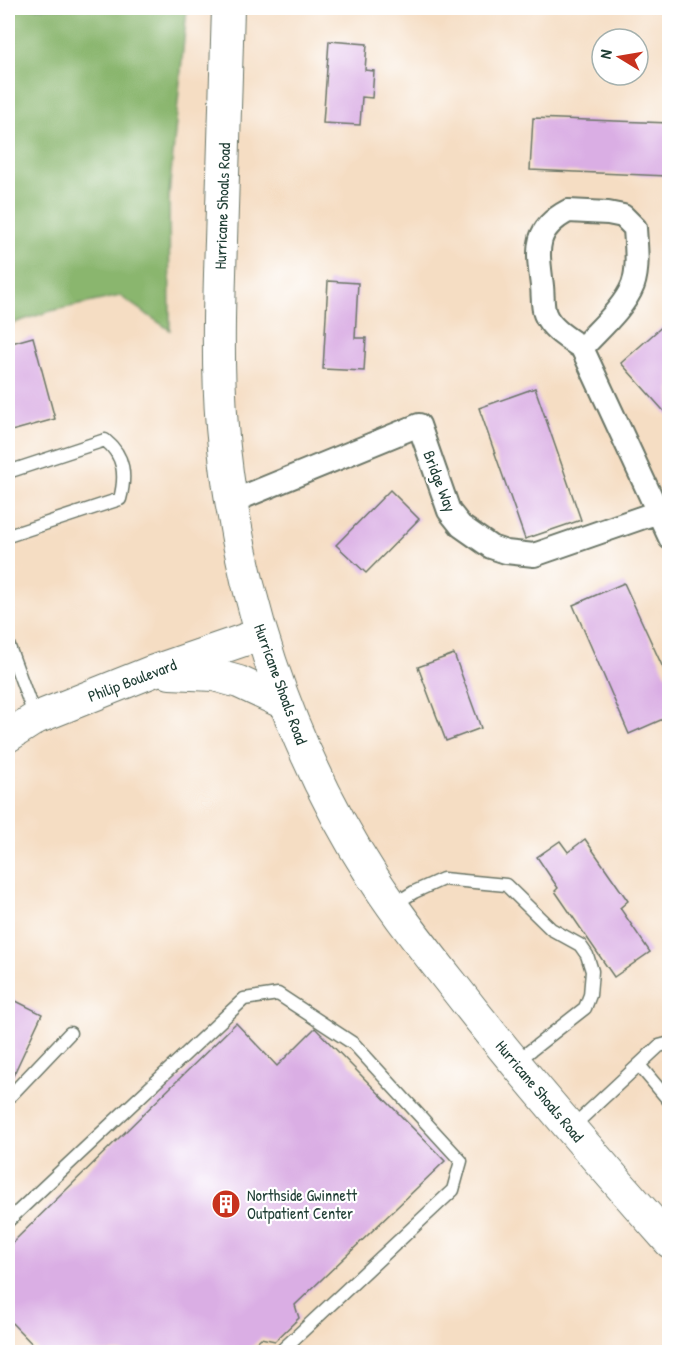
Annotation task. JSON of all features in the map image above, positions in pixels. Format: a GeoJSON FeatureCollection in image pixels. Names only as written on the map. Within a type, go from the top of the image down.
{"type":"FeatureCollection","features":[{"type":"Feature","properties":{"kind":"street","name":"Hurricane Shoals Road"},"geometry":{"type":"LineString","coordinates":[[228,8],[219,310],[222,424],[231,502],[241,557],[261,634],[284,703],[318,778],[346,832],[392,906],[515,1062],[669,1242]]}},
{"type":"Feature","properties":{"kind":"street"},"geometry":{"type":"LineString","coordinates":[[582,348],[626,298],[633,283],[636,262],[635,228],[623,216],[600,212],[568,211],[553,219],[539,240],[538,252],[545,314],[561,334],[582,348],[669,538]]}},
{"type":"Feature","properties":{"kind":"street","name":"Bridge Way"},"geometry":{"type":"LineString","coordinates":[[231,502],[419,425],[449,511],[461,526],[491,547],[506,552],[534,555],[658,512]]}},
{"type":"Feature","properties":{"kind":"street","name":"Philip Boulevard"},"geometry":{"type":"LineString","coordinates":[[8,736],[36,718],[151,672],[261,634]]}},
{"type":"Feature","properties":{"kind":"street"},"geometry":{"type":"LineString","coordinates":[[151,672],[214,675],[239,682],[284,703]]}},
{"type":"Feature","properties":{"kind":"lane"},"geometry":{"type":"LineString","coordinates":[[8,472],[105,440],[113,447],[123,464],[124,482],[120,499],[8,536]]}},
{"type":"Feature","properties":{"kind":"lane"},"geometry":{"type":"LineString","coordinates":[[8,644],[36,718]]}},
{"type":"Feature","properties":{"kind":"lane"},"geometry":{"type":"LineString","coordinates":[[392,906],[414,892],[443,879],[506,885],[551,929],[580,945],[587,955],[592,971],[590,995],[585,1008],[515,1062]]}},
{"type":"Feature","properties":{"kind":"lane"},"geometry":{"type":"LineString","coordinates":[[8,1221],[244,999],[278,994],[354,1044],[461,1161],[453,1190],[280,1353]]}},
{"type":"Feature","properties":{"kind":"lane"},"geometry":{"type":"LineString","coordinates":[[8,1094],[10,1095],[70,1033]]}},
{"type":"Feature","properties":{"kind":"lane"},"geometry":{"type":"LineString","coordinates":[[570,1128],[659,1046],[669,1043]]}},
{"type":"Feature","properties":{"kind":"lane"},"geometry":{"type":"LineString","coordinates":[[639,1065],[669,1102]]}},
{"type":"Feature","properties":{"kind":"green space"},"geometry":{"type":"Polygon","coordinates":[[[8,8],[187,8],[169,195],[170,330],[120,296],[51,311],[8,325],[8,8]]]}},
{"type":"Feature","properties":{"kind":"building"},"geometry":{"type":"Polygon","coordinates":[[[329,41],[367,44],[365,70],[374,71],[372,98],[362,97],[360,125],[323,123],[329,41]]]}},
{"type":"Feature","properties":{"kind":"building"},"geometry":{"type":"Polygon","coordinates":[[[533,118],[670,123],[667,176],[530,170],[533,118]]]}},
{"type":"Feature","properties":{"kind":"building"},"geometry":{"type":"Polygon","coordinates":[[[328,281],[358,283],[355,338],[366,338],[364,371],[323,369],[328,281]]]}},
{"type":"Feature","properties":{"kind":"building"},"geometry":{"type":"Polygon","coordinates":[[[666,323],[670,327],[670,418],[621,363],[666,323]]]}},
{"type":"Feature","properties":{"kind":"building"},"geometry":{"type":"Polygon","coordinates":[[[33,337],[55,419],[8,432],[8,344],[33,337]]]}},
{"type":"Feature","properties":{"kind":"building"},"geometry":{"type":"Polygon","coordinates":[[[535,388],[581,520],[525,539],[479,408],[535,388]]]}},
{"type":"Feature","properties":{"kind":"building"},"geometry":{"type":"Polygon","coordinates":[[[390,490],[419,519],[366,573],[336,545],[390,490]]]}},
{"type":"Feature","properties":{"kind":"building"},"geometry":{"type":"Polygon","coordinates":[[[624,583],[670,683],[670,716],[629,734],[573,605],[624,583]]]}},
{"type":"Feature","properties":{"kind":"building"},"geometry":{"type":"Polygon","coordinates":[[[454,654],[481,728],[446,741],[418,667],[454,654]]]}},
{"type":"Feature","properties":{"kind":"building"},"geometry":{"type":"Polygon","coordinates":[[[585,839],[628,901],[620,908],[650,952],[614,977],[555,891],[558,888],[537,857],[560,841],[568,852],[585,839]]]}},
{"type":"Feature","properties":{"kind":"building"},"geometry":{"type":"Polygon","coordinates":[[[8,997],[42,1014],[13,1076],[8,1073],[8,997]]]}},
{"type":"Feature","properties":{"kind":"building","name":"Northside Gwinnett Outpatient Center"},"geometry":{"type":"Polygon","coordinates":[[[236,1023],[277,1066],[315,1028],[445,1161],[295,1305],[299,1318],[275,1341],[261,1338],[246,1352],[40,1352],[8,1319],[8,1247],[236,1023]]]}},
{"type":"Feature","properties":{"kind":"place","name":"Northside Gwinnett Outpatient Center"},"geometry":{"type":"Point","coordinates":[226,1204]}}]}
